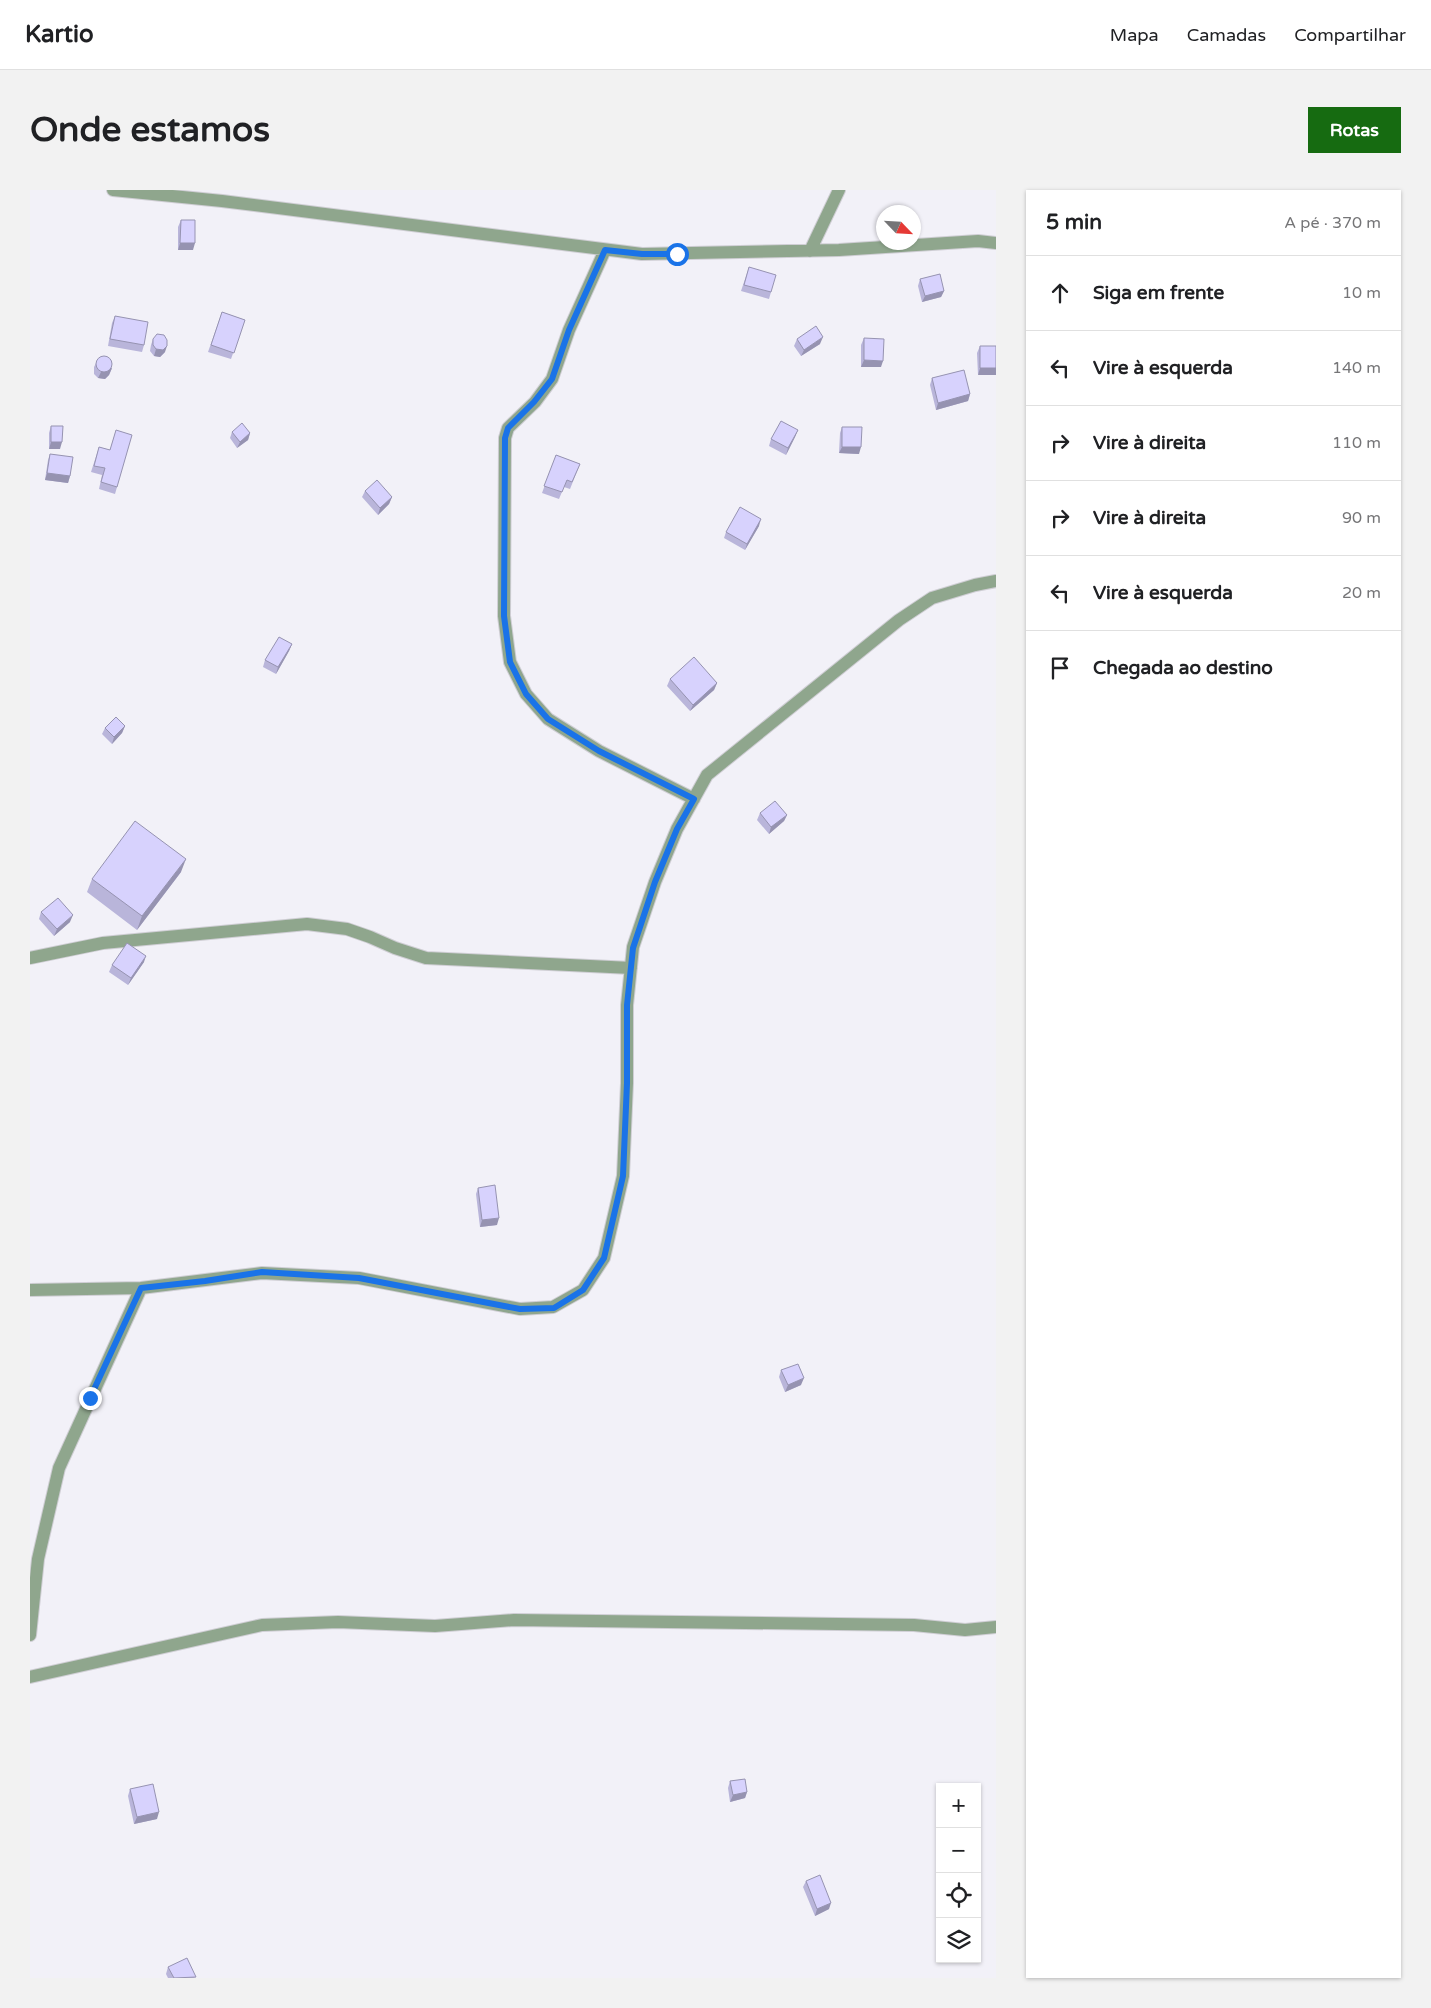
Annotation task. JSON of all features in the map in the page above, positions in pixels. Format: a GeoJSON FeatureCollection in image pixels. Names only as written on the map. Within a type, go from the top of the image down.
{"type":"FeatureCollection","features":[{"type":"Feature","properties":{"kind":"street"},"geometry":{"type":"LineString","coordinates":[[113,190],[222,200],[642,254],[810,251],[966,241],[996,242]]}},
{"type":"Feature","properties":{"kind":"street"},"geometry":{"type":"LineString","coordinates":[[810,251],[840,190]]}},
{"type":"Feature","properties":{"kind":"street"},"geometry":{"type":"LineString","coordinates":[[605,250],[569,330],[552,379],[534,402],[508,428],[505,438],[504,616],[510,662],[526,694],[548,719],[599,751],[694,799]]}},
{"type":"Feature","properties":{"kind":"street"},"geometry":{"type":"LineString","coordinates":[[30,1290],[141,1288],[262,1272],[359,1278],[520,1309],[554,1308],[583,1290],[604,1258],[623,1176],[627,1083],[627,1005],[633,948],[655,882],[677,829],[707,776],[899,620],[932,598],[996,580]]}},
{"type":"Feature","properties":{"kind":"street"},"geometry":{"type":"LineString","coordinates":[[30,958],[103,943],[307,924],[347,929],[426,958],[631,968]]}},
{"type":"Feature","properties":{"kind":"street"},"geometry":{"type":"LineString","coordinates":[[30,1635],[38,1559],[59,1468],[141,1288]]}},
{"type":"Feature","properties":{"kind":"street"},"geometry":{"type":"LineString","coordinates":[[30,1677],[262,1625],[338,1622],[435,1626],[514,1620],[904,1625],[965,1630],[996,1627]]}},
{"type":"Feature","properties":{"kind":"building"},"geometry":{"type":"Polygon","coordinates":[[[181,220],[195,220],[195,243],[180,243],[181,220]]]}},
{"type":"Feature","properties":{"kind":"building"},"geometry":{"type":"Polygon","coordinates":[[[749,267],[776,275],[771,292],[744,285],[749,267]]]}},
{"type":"Feature","properties":{"kind":"building"},"geometry":{"type":"Polygon","coordinates":[[[940,274],[944,291],[925,296],[920,279],[940,274]]]}},
{"type":"Feature","properties":{"kind":"building"},"geometry":{"type":"Polygon","coordinates":[[[222,312],[245,320],[234,353],[211,345],[222,312]]]}},
{"type":"Feature","properties":{"kind":"building"},"geometry":{"type":"Polygon","coordinates":[[[115,316],[148,322],[144,345],[110,339],[115,316]]]}},
{"type":"Feature","properties":{"kind":"building"},"geometry":{"type":"Polygon","coordinates":[[[816,326],[823,337],[804,350],[797,339],[816,326]]]}},
{"type":"Feature","properties":{"kind":"building"},"geometry":{"type":"Polygon","coordinates":[[[157,334],[164,335],[167,340],[167,346],[163,350],[156,349],[153,345],[153,339],[157,334]]]}},
{"type":"Feature","properties":{"kind":"building"},"geometry":{"type":"Polygon","coordinates":[[[864,338],[884,339],[883,361],[864,360],[864,338]]]}},
{"type":"Feature","properties":{"kind":"building"},"geometry":{"type":"Polygon","coordinates":[[[980,346],[996,346],[996,368],[980,368],[980,346]]]}},
{"type":"Feature","properties":{"kind":"building"},"geometry":{"type":"Polygon","coordinates":[[[104,356],[110,358],[112,364],[110,370],[104,372],[98,370],[96,364],[98,358],[104,356]]]}},
{"type":"Feature","properties":{"kind":"building"},"geometry":{"type":"Polygon","coordinates":[[[964,370],[970,394],[938,403],[932,378],[964,370]]]}},
{"type":"Feature","properties":{"kind":"building"},"geometry":{"type":"Polygon","coordinates":[[[781,421],[798,430],[788,448],[771,439],[781,421]]]}},
{"type":"Feature","properties":{"kind":"building"},"geometry":{"type":"Polygon","coordinates":[[[242,423],[250,433],[240,442],[232,432],[242,423]]]}},
{"type":"Feature","properties":{"kind":"building"},"geometry":{"type":"Polygon","coordinates":[[[51,426],[63,426],[62,442],[51,442],[51,426]]]}},
{"type":"Feature","properties":{"kind":"building"},"geometry":{"type":"Polygon","coordinates":[[[842,427],[862,427],[861,447],[842,447],[842,427]]]}},
{"type":"Feature","properties":{"kind":"building"},"geometry":{"type":"Polygon","coordinates":[[[116,430],[132,435],[117,487],[101,482],[105,468],[94,466],[99,447],[110,450],[116,430]]]}},
{"type":"Feature","properties":{"kind":"building"},"geometry":{"type":"Polygon","coordinates":[[[50,454],[73,457],[70,476],[47,473],[50,454]]]}},
{"type":"Feature","properties":{"kind":"building"},"geometry":{"type":"Polygon","coordinates":[[[556,455],[580,464],[572,482],[567,480],[562,492],[544,486],[556,455]]]}},
{"type":"Feature","properties":{"kind":"building"},"geometry":{"type":"Polygon","coordinates":[[[377,480],[392,497],[380,508],[365,491],[377,480]]]}},
{"type":"Feature","properties":{"kind":"building"},"geometry":{"type":"Polygon","coordinates":[[[740,507],[761,519],[747,544],[726,532],[740,507]]]}},
{"type":"Feature","properties":{"kind":"building"},"geometry":{"type":"Polygon","coordinates":[[[279,637],[292,644],[278,667],[265,660],[279,637]]]}},
{"type":"Feature","properties":{"kind":"building"},"geometry":{"type":"Polygon","coordinates":[[[694,657],[717,683],[693,705],[670,679],[694,657]]]}},
{"type":"Feature","properties":{"kind":"building"},"geometry":{"type":"Polygon","coordinates":[[[116,717],[125,726],[114,737],[105,728],[116,717]]]}},
{"type":"Feature","properties":{"kind":"building"},"geometry":{"type":"Polygon","coordinates":[[[775,801],[787,815],[771,827],[760,813],[775,801]]]}},
{"type":"Feature","properties":{"kind":"building"},"geometry":{"type":"Polygon","coordinates":[[[135,821],[186,859],[142,916],[92,879],[135,821]]]}},
{"type":"Feature","properties":{"kind":"building"},"geometry":{"type":"Polygon","coordinates":[[[58,898],[73,915],[57,929],[41,912],[58,898]]]}},
{"type":"Feature","properties":{"kind":"building"},"geometry":{"type":"Polygon","coordinates":[[[127,943],[146,956],[131,978],[112,965],[127,943]]]}},
{"type":"Feature","properties":{"kind":"building"},"geometry":{"type":"Polygon","coordinates":[[[495,1185],[499,1218],[482,1220],[478,1188],[495,1185]]]}},
{"type":"Feature","properties":{"kind":"building"},"geometry":{"type":"Polygon","coordinates":[[[798,1364],[804,1378],[788,1385],[781,1370],[798,1364]]]}},
{"type":"Feature","properties":{"kind":"building"},"geometry":{"type":"Polygon","coordinates":[[[745,1779],[747,1792],[733,1795],[730,1781],[745,1779]]]}},
{"type":"Feature","properties":{"kind":"building"},"geometry":{"type":"Polygon","coordinates":[[[153,1784],[159,1812],[137,1817],[130,1789],[153,1784]]]}},
{"type":"Feature","properties":{"kind":"building"},"geometry":{"type":"Polygon","coordinates":[[[820,1875],[831,1903],[817,1909],[806,1881],[820,1875]]]}},
{"type":"Feature","properties":{"kind":"building"},"geometry":{"type":"Polygon","coordinates":[[[187,1958],[196,1977],[174,1978],[168,1967],[187,1958]]]}},
{"type":"Feature","properties":{"kind":"route"},"geometry":{"type":"LineString","coordinates":[[90,1398],[141,1288],[262,1272],[359,1278],[520,1309],[554,1308],[583,1290],[604,1258],[623,1176],[627,1083],[627,1005],[633,948],[655,882],[677,829],[694,799],[599,751],[548,719],[526,694],[510,662],[504,616],[503,524],[505,438],[508,428],[534,402],[552,379],[569,330],[605,250],[642,254],[677,254]]}}]}
